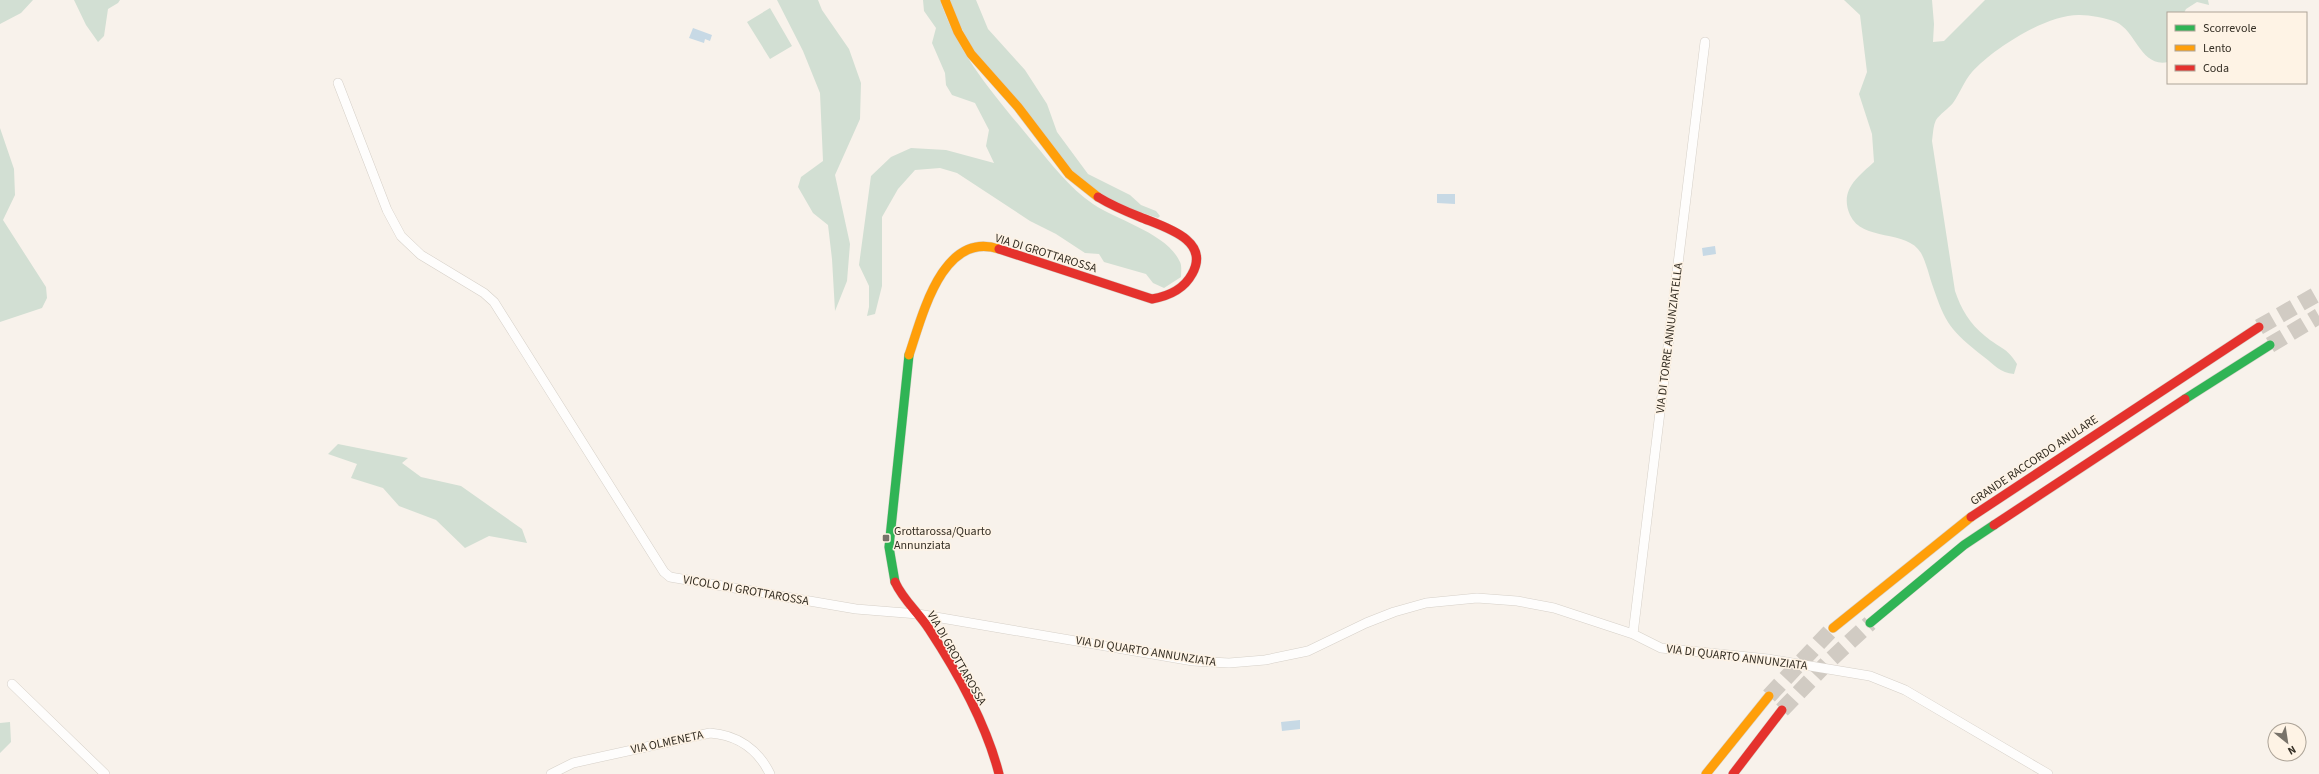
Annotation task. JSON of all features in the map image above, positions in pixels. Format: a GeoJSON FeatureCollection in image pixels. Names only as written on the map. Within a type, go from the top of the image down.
{"type":"FeatureCollection","features":[{"type":"Feature","properties":{"kind":"main road","name":"VIA DI GROTTAROSSA"},"geometry":{"type":"LineString","coordinates":[[945,0],[957,30],[968,50],[1039,134],[1059,165],[1082,186],[1113,205],[1176,232],[1189,241],[1195,252],[1196,260],[1193,274],[1186,286],[1163,299],[1141,296],[996,248],[979,247],[965,250],[954,257],[938,281],[909,356],[889,547],[893,577],[897,586],[928,628],[974,712],[993,753],[999,774]]}},
{"type":"Feature","properties":{"kind":"main road","name":"GRANDE RACCORDO ANULARE"},"geometry":{"type":"LineString","coordinates":[[1833,628],[1968,519],[2259,327]]}},
{"type":"Feature","properties":{"kind":"main road"},"geometry":{"type":"LineString","coordinates":[[1870,622],[1964,545],[2106,449],[2270,345]]}},
{"type":"Feature","properties":{"kind":"main road"},"geometry":{"type":"LineString","coordinates":[[1706,774],[1769,696]]}},
{"type":"Feature","properties":{"kind":"main road"},"geometry":{"type":"LineString","coordinates":[[1733,774],[1782,710]]}},
{"type":"Feature","properties":{"kind":"street","name":"VIA DI TORRE ANNUNZIATELLA"},"geometry":{"type":"LineString","coordinates":[[1633,634],[1704,42]]}},
{"type":"Feature","properties":{"kind":"street","name":"VICOLO DI GROTTAROSSA"},"geometry":{"type":"LineString","coordinates":[[338,83],[387,210],[401,236],[420,255],[484,293],[494,302],[664,572],[670,577],[856,609],[918,614]]}},
{"type":"Feature","properties":{"kind":"street","name":"VIA DI QUARTO ANNUNZIATA"},"geometry":{"type":"LineString","coordinates":[[918,614],[1193,660],[1229,664],[1265,660],[1308,651],[1394,612],[1426,603],[1453,600],[1499,599],[1554,608],[1633,634],[1661,648],[1768,659],[1870,676],[1906,690],[2048,774]]}},
{"type":"Feature","properties":{"kind":"street"},"geometry":{"type":"LineString","coordinates":[[12,684],[105,774]]}},
{"type":"Feature","properties":{"kind":"street","name":"VIA OLMENETA"},"geometry":{"type":"LineString","coordinates":[[552,774],[573,763],[710,733],[731,737],[741,741],[760,758],[770,774]]}},
{"type":"Feature","properties":{"kind":"shaded area"},"geometry":{"type":"Polygon","coordinates":[[[0,0],[33,0],[21,13],[0,24],[0,0]]]}},
{"type":"Feature","properties":{"kind":"shaded area"},"geometry":{"type":"Polygon","coordinates":[[[74,0],[120,0],[108,9],[104,36],[98,42],[86,25],[74,0]]]}},
{"type":"Feature","properties":{"kind":"shaded area"},"geometry":{"type":"Polygon","coordinates":[[[777,0],[818,0],[822,10],[849,49],[861,83],[860,119],[835,175],[850,244],[847,281],[835,311],[832,259],[828,225],[813,213],[798,187],[801,177],[823,161],[820,93],[803,51],[777,0]]]}},
{"type":"Feature","properties":{"kind":"shaded area"},"geometry":{"type":"Polygon","coordinates":[[[923,0],[940,0],[957,39],[979,75],[1061,175],[1084,198],[1093,204],[1141,228],[1164,243],[1174,252],[1180,262],[1181,277],[1164,288],[1153,283],[1146,274],[1104,262],[1099,254],[1085,253],[1056,234],[1030,221],[957,173],[940,168],[915,170],[898,189],[882,217],[882,286],[875,314],[867,316],[869,307],[869,286],[859,265],[871,176],[891,157],[911,148],[946,150],[994,163],[986,146],[989,130],[975,103],[952,95],[946,85],[945,73],[932,43],[936,28],[924,11],[923,0]]]}},
{"type":"Feature","properties":{"kind":"shaded area"},"geometry":{"type":"Polygon","coordinates":[[[947,0],[976,0],[988,29],[1025,70],[1047,104],[1057,132],[1088,174],[1130,195],[1141,205],[1156,211],[1160,216],[1158,218],[1127,208],[1088,188],[983,69],[947,0]]]}},
{"type":"Feature","properties":{"kind":"shaded area"},"geometry":{"type":"Polygon","coordinates":[[[1844,0],[1932,0],[1934,24],[1933,42],[1944,41],[1985,0],[2208,0],[2209,5],[2197,2],[2186,9],[2184,12],[2167,12],[2167,62],[2151,60],[2139,48],[2123,27],[2108,19],[2084,15],[2067,16],[2037,26],[2007,43],[1972,72],[1953,103],[1936,120],[1932,141],[1955,291],[1963,310],[1970,321],[1990,340],[2010,354],[2013,358],[2017,364],[2014,374],[2005,372],[1998,368],[1973,348],[1950,326],[1941,309],[1923,257],[1914,246],[1906,241],[1864,229],[1856,223],[1850,215],[1847,206],[1849,191],[1856,179],[1874,162],[1872,134],[1859,94],[1867,72],[1860,15],[1844,0]]]}},
{"type":"Feature","properties":{"kind":"shaded area"},"geometry":{"type":"Polygon","coordinates":[[[770,8],[792,46],[770,59],[747,22],[770,8]]]}},
{"type":"Feature","properties":{"kind":"shaded area"},"geometry":{"type":"Polygon","coordinates":[[[0,128],[14,169],[15,195],[3,220],[46,287],[47,298],[42,308],[0,322],[0,128]]]}},
{"type":"Feature","properties":{"kind":"shaded area"},"geometry":{"type":"Polygon","coordinates":[[[338,444],[408,458],[402,463],[421,477],[461,486],[522,529],[527,543],[489,536],[465,548],[436,520],[399,506],[383,488],[351,478],[357,464],[328,454],[338,444]]]}},
{"type":"Feature","properties":{"kind":"shaded area"},"geometry":{"type":"Polygon","coordinates":[[[10,722],[11,742],[0,753],[0,723],[10,722]]]}},
{"type":"Feature","properties":{"kind":"water"},"geometry":{"type":"Polygon","coordinates":[[[693,28],[712,35],[710,41],[705,39],[704,43],[689,38],[693,28]]]}},
{"type":"Feature","properties":{"kind":"water"},"geometry":{"type":"Polygon","coordinates":[[[1437,194],[1455,194],[1455,204],[1437,203],[1437,194]]]}},
{"type":"Feature","properties":{"kind":"water"},"geometry":{"type":"Polygon","coordinates":[[[1715,246],[1716,254],[1703,256],[1702,248],[1715,246]]]}},
{"type":"Feature","properties":{"kind":"water"},"geometry":{"type":"Polygon","coordinates":[[[1300,720],[1300,729],[1282,731],[1281,722],[1300,720]]]}},
{"type":"Feature","properties":{"kind":"tunnel"},"geometry":{"type":"LineString","coordinates":[[2259,327],[2319,293]]}},
{"type":"Feature","properties":{"kind":"tunnel"},"geometry":{"type":"LineString","coordinates":[[2270,345],[2319,316]]}},
{"type":"Feature","properties":{"kind":"tunnel"},"geometry":{"type":"LineString","coordinates":[[1782,710],[1827,663],[1870,623]]}},
{"type":"Feature","properties":{"kind":"tunnel"},"geometry":{"type":"LineString","coordinates":[[1769,696],[1833,628]]}},
{"type":"Feature","properties":{"kind":"traffic: fast"},"geometry":{"type":"LineString","coordinates":[[2185,399],[2270,345]]}},
{"type":"Feature","properties":{"kind":"traffic: fast"},"geometry":{"type":"LineString","coordinates":[[895,582],[889,547],[909,355]]}},
{"type":"Feature","properties":{"kind":"traffic: fast"},"geometry":{"type":"LineString","coordinates":[[1870,623],[1964,545],[1994,525]]}},
{"type":"Feature","properties":{"kind":"traffic: slow"},"geometry":{"type":"LineString","coordinates":[[945,0],[958,32],[971,54],[1018,107],[1069,174],[1098,197]]}},
{"type":"Feature","properties":{"kind":"traffic: slow"},"geometry":{"type":"LineString","coordinates":[[909,355],[928,300],[949,264],[963,252],[979,247],[999,249]]}},
{"type":"Feature","properties":{"kind":"traffic: slow"},"geometry":{"type":"LineString","coordinates":[[1833,628],[1971,517]]}},
{"type":"Feature","properties":{"kind":"traffic: slow"},"geometry":{"type":"LineString","coordinates":[[1706,774],[1769,696]]}},
{"type":"Feature","properties":{"kind":"traffic: jam"},"geometry":{"type":"LineString","coordinates":[[999,249],[1152,299],[1170,294],[1185,284],[1192,274],[1196,262],[1195,252],[1190,243],[1171,230],[1108,203],[1098,197]]}},
{"type":"Feature","properties":{"kind":"traffic: jam"},"geometry":{"type":"LineString","coordinates":[[1971,517],[2259,327]]}},
{"type":"Feature","properties":{"kind":"traffic: jam"},"geometry":{"type":"LineString","coordinates":[[1994,525],[2185,399]]}},
{"type":"Feature","properties":{"kind":"traffic: jam"},"geometry":{"type":"LineString","coordinates":[[895,582],[902,595],[929,629],[970,699],[987,736],[999,774]]}},
{"type":"Feature","properties":{"kind":"traffic: jam"},"geometry":{"type":"LineString","coordinates":[[1733,774],[1782,710]]}},
{"type":"Feature","properties":{"kind":"place","name":"Grottarossa/Quarto Annunziata"},"geometry":{"type":"Point","coordinates":[886,538]}}]}
